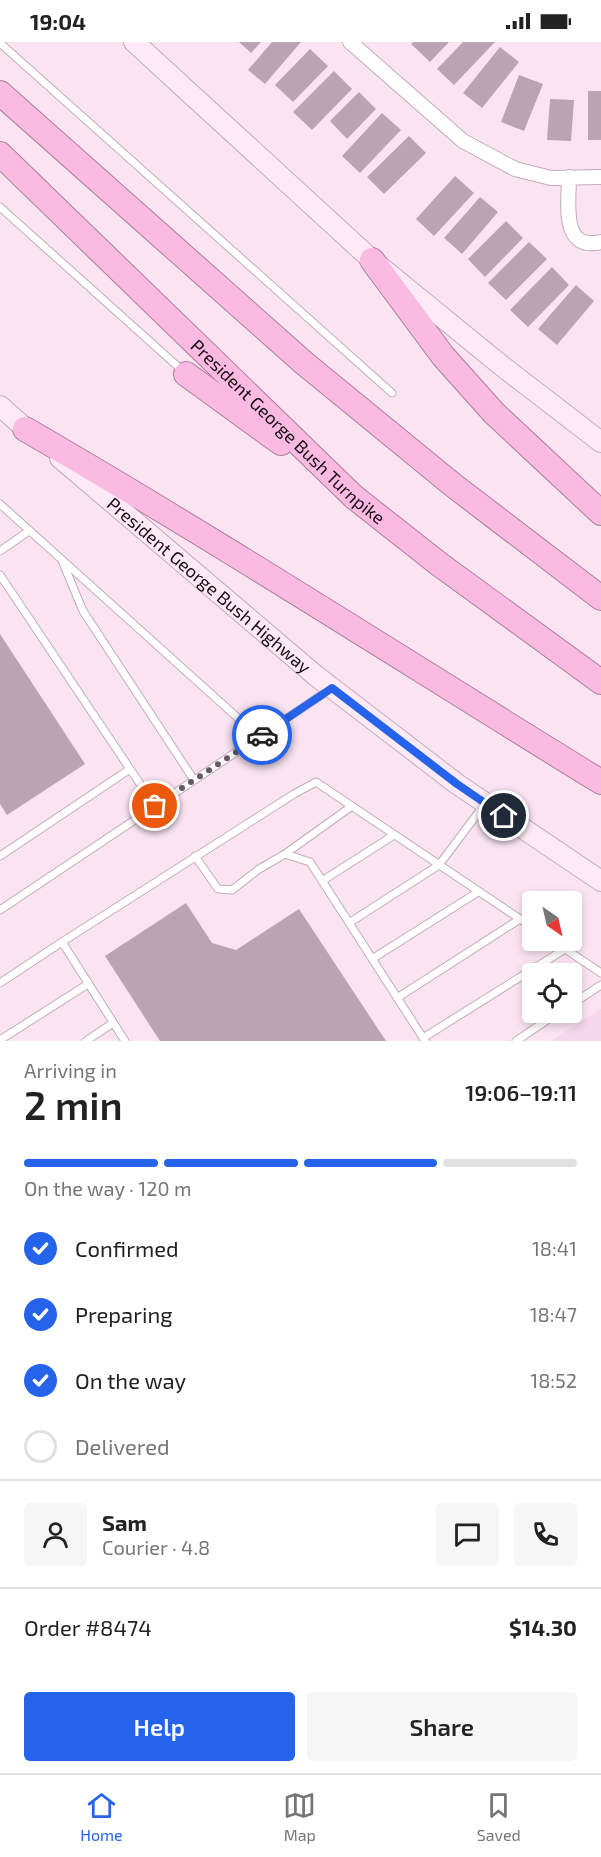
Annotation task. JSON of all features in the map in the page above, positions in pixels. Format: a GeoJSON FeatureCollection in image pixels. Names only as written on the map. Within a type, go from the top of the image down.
{"type":"FeatureCollection","features":[{"type":"Feature","properties":{"kind":"highway"},"geometry":{"type":"LineString","coordinates":[[0,93],[312,370],[453,485],[601,598]]}},
{"type":"Feature","properties":{"kind":"highway","name":"President George Bush Turnpike"},"geometry":{"type":"LineString","coordinates":[[0,154],[354,497],[439,564],[601,682]]}},
{"type":"Feature","properties":{"kind":"highway"},"geometry":{"type":"LineString","coordinates":[[372,260],[443,356],[494,413],[601,513]]}},
{"type":"Feature","properties":{"kind":"highway"},"geometry":{"type":"LineString","coordinates":[[186,374],[354,497]]}},
{"type":"Feature","properties":{"kind":"highway"},"geometry":{"type":"LineString","coordinates":[[25,429],[154,504],[430,678],[601,782]]}},
{"type":"Feature","properties":{"kind":"main road"},"geometry":{"type":"LineString","coordinates":[[134,42],[372,260],[502,366],[601,442]]}},
{"type":"Feature","properties":{"kind":"main road","name":"President George Bush Highway"},"geometry":{"type":"LineString","coordinates":[[0,406],[332,688],[457,784],[601,881]]}},
{"type":"Feature","properties":{"kind":"street"},"geometry":{"type":"LineString","coordinates":[[350,42],[463,141],[515,169],[551,177],[601,177]]}},
{"type":"Feature","properties":{"kind":"street"},"geometry":{"type":"LineString","coordinates":[[569,177],[568,222],[570,229],[574,235],[587,243],[601,242]]}},
{"type":"Feature","properties":{"kind":"lane"},"geometry":{"type":"LineString","coordinates":[[0,43],[392,393]]}},
{"type":"Feature","properties":{"kind":"lane"},"geometry":{"type":"LineString","coordinates":[[0,207],[186,374]]}},
{"type":"Feature","properties":{"kind":"lane"},"geometry":{"type":"LineString","coordinates":[[0,504],[259,737]]}},
{"type":"Feature","properties":{"kind":"lane"},"geometry":{"type":"LineString","coordinates":[[0,551],[29,531]]}},
{"type":"Feature","properties":{"kind":"lane"},"geometry":{"type":"LineString","coordinates":[[62,561],[83,611],[194,780]]}},
{"type":"Feature","properties":{"kind":"lane"},"geometry":{"type":"LineString","coordinates":[[0,575],[155,806]]}},
{"type":"Feature","properties":{"kind":"lane"},"geometry":{"type":"LineString","coordinates":[[0,910],[332,688]]}},
{"type":"Feature","properties":{"kind":"lane"},"geometry":{"type":"LineString","coordinates":[[0,856],[130,769]]}},
{"type":"Feature","properties":{"kind":"lane"},"geometry":{"type":"LineString","coordinates":[[0,983],[195,856],[316,782],[520,919],[397,998]]}},
{"type":"Feature","properties":{"kind":"lane"},"geometry":{"type":"LineString","coordinates":[[349,923],[439,865],[485,803]]}},
{"type":"Feature","properties":{"kind":"lane"},"geometry":{"type":"LineString","coordinates":[[195,856],[218,889],[232,890],[352,806]]}},
{"type":"Feature","properties":{"kind":"lane"},"geometry":{"type":"LineString","coordinates":[[322,881],[394,835]]}},
{"type":"Feature","properties":{"kind":"lane"},"geometry":{"type":"LineString","coordinates":[[285,854],[310,862],[424,1040],[562,951]]}},
{"type":"Feature","properties":{"kind":"lane"},"geometry":{"type":"LineString","coordinates":[[372,959],[478,892]]}},
{"type":"Feature","properties":{"kind":"lane"},"geometry":{"type":"LineString","coordinates":[[62,942],[125,1041]]}},
{"type":"Feature","properties":{"kind":"lane"},"geometry":{"type":"LineString","coordinates":[[568,951],[601,973]]}},
{"type":"Feature","properties":{"kind":"lane"},"geometry":{"type":"LineString","coordinates":[[0,1040],[88,984]]}},
{"type":"Feature","properties":{"kind":"lane"},"geometry":{"type":"LineString","coordinates":[[582,997],[601,985]]}},
{"type":"Feature","properties":{"kind":"lane"},"geometry":{"type":"LineString","coordinates":[[86,1041],[113,1023]]}},
{"type":"Feature","properties":{"kind":"lane"},"geometry":{"type":"LineString","coordinates":[[516,1041],[543,1023]]}},
{"type":"Feature","properties":{"kind":"shaded area"},"geometry":{"type":"Polygon","coordinates":[[[601,1009],[601,1041],[551,1041],[582,1023],[601,1009]]]}},
{"type":"Feature","properties":{"kind":"building"},"geometry":{"type":"Polygon","coordinates":[[[239,42],[261,42],[251,53],[239,42]]]}},
{"type":"Feature","properties":{"kind":"building"},"geometry":{"type":"Polygon","coordinates":[[[272,42],[301,42],[265,84],[248,70],[272,42]]]}},
{"type":"Feature","properties":{"kind":"building"},"geometry":{"type":"Polygon","coordinates":[[[414,42],[449,42],[430,62],[411,44],[414,42]]]}},
{"type":"Feature","properties":{"kind":"building"},"geometry":{"type":"Polygon","coordinates":[[[463,42],[495,42],[454,85],[437,69],[463,42]]]}},
{"type":"Feature","properties":{"kind":"building"},"geometry":{"type":"Polygon","coordinates":[[[500,47],[519,62],[482,108],[463,93],[500,47]]]}},
{"type":"Feature","properties":{"kind":"building"},"geometry":{"type":"Polygon","coordinates":[[[310,49],[328,66],[293,102],[275,85],[310,49]]]}},
{"type":"Feature","properties":{"kind":"building"},"geometry":{"type":"Polygon","coordinates":[[[334,71],[352,89],[312,130],[293,112],[334,71]]]}},
{"type":"Feature","properties":{"kind":"building"},"geometry":{"type":"Polygon","coordinates":[[[519,75],[543,84],[524,131],[501,122],[519,75]]]}},
{"type":"Feature","properties":{"kind":"building"},"geometry":{"type":"Polygon","coordinates":[[[588,91],[601,91],[601,140],[588,140],[588,91]]]}},
{"type":"Feature","properties":{"kind":"building"},"geometry":{"type":"Polygon","coordinates":[[[359,92],[376,109],[347,139],[330,121],[359,92]]]}},
{"type":"Feature","properties":{"kind":"building"},"geometry":{"type":"Polygon","coordinates":[[[550,99],[574,100],[571,141],[547,140],[550,99]]]}},
{"type":"Feature","properties":{"kind":"building"},"geometry":{"type":"Polygon","coordinates":[[[382,113],[401,130],[360,173],[342,156],[382,113]]]}},
{"type":"Feature","properties":{"kind":"building"},"geometry":{"type":"Polygon","coordinates":[[[409,136],[426,153],[384,194],[367,177],[409,136]]]}},
{"type":"Feature","properties":{"kind":"building"},"geometry":{"type":"Polygon","coordinates":[[[455,176],[474,193],[434,236],[416,219],[455,176]]]}},
{"type":"Feature","properties":{"kind":"building"},"geometry":{"type":"Polygon","coordinates":[[[480,197],[498,212],[462,254],[444,238],[480,197]]]}},
{"type":"Feature","properties":{"kind":"building"},"geometry":{"type":"Polygon","coordinates":[[[506,221],[523,238],[485,277],[468,259],[506,221]]]}},
{"type":"Feature","properties":{"kind":"building"},"geometry":{"type":"Polygon","coordinates":[[[529,242],[547,259],[506,300],[488,283],[529,242]]]}},
{"type":"Feature","properties":{"kind":"building"},"geometry":{"type":"Polygon","coordinates":[[[552,267],[569,285],[528,327],[510,310],[552,267]]]}},
{"type":"Feature","properties":{"kind":"building"},"geometry":{"type":"Polygon","coordinates":[[[576,285],[594,301],[557,345],[538,329],[576,285]]]}},
{"type":"Feature","properties":{"kind":"building"},"geometry":{"type":"Polygon","coordinates":[[[0,634],[85,764],[7,815],[0,804],[0,634]]]}},
{"type":"Feature","properties":{"kind":"building"},"geometry":{"type":"Polygon","coordinates":[[[186,903],[212,943],[236,950],[299,909],[386,1041],[160,1041],[105,956],[186,903]]]}},
{"type":"Feature","properties":{"kind":"way so far"},"geometry":{"type":"LineString","coordinates":[[155,806],[262,735]]}},
{"type":"Feature","properties":{"kind":"route"},"geometry":{"type":"LineString","coordinates":[[262,735],[332,688],[457,784],[504,816]]}}]}
